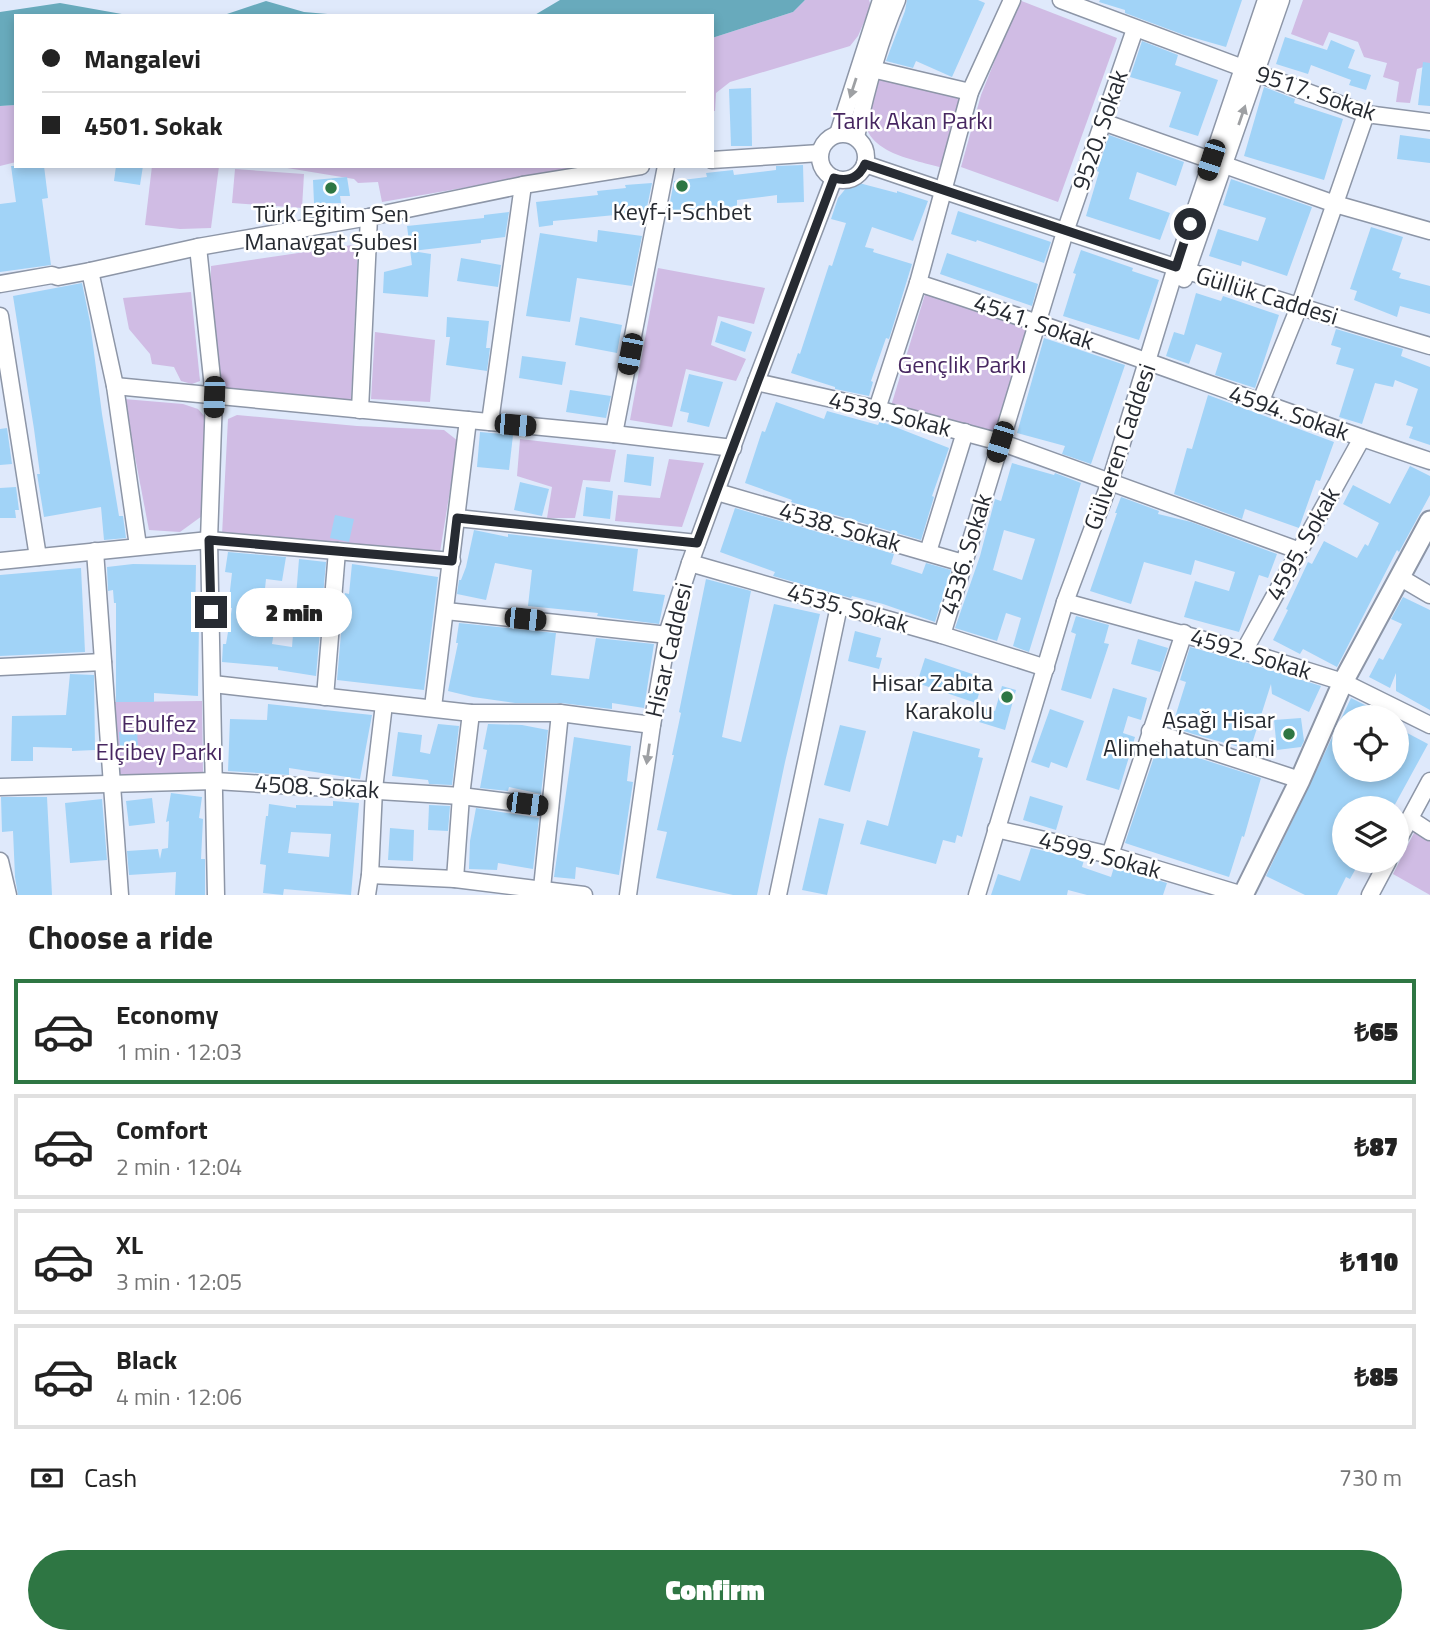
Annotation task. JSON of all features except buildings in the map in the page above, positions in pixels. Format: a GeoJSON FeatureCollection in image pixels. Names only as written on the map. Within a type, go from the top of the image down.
{"type":"FeatureCollection","features":[{"type":"Feature","properties":{"kind":"street"},"geometry":{"type":"LineString","coordinates":[[838,134],[881,0]]}},
{"type":"Feature","properties":{"kind":"street"},"geometry":{"type":"LineString","coordinates":[[856,137],[872,69],[897,0]]}},
{"type":"Feature","properties":{"kind":"street"},"geometry":{"type":"LineString","coordinates":[[877,409],[945,191],[970,92],[1012,0]]}},
{"type":"Feature","properties":{"kind":"street","name":"9517. Sokak"},"geometry":{"type":"LineString","coordinates":[[1061,0],[1366,114],[1430,122]]}},
{"type":"Feature","properties":{"kind":"street","name":"Gülveren Caddesi"},"geometry":{"type":"LineString","coordinates":[[977,895],[1065,602],[1110,482],[1249,71],[1266,0]]}},
{"type":"Feature","properties":{"kind":"street","name":"Gülveren Caddesi"},"geometry":{"type":"LineString","coordinates":[[1249,71],[1281,0]]}},
{"type":"Feature","properties":{"kind":"street","name":"9520. Sokak"},"geometry":{"type":"LineString","coordinates":[[1065,232],[1135,29]]}},
{"type":"Feature","properties":{"kind":"street"},"geometry":{"type":"LineString","coordinates":[[872,69],[970,92]]}},
{"type":"Feature","properties":{"kind":"street"},"geometry":{"type":"LineString","coordinates":[[1260,404],[1299,307],[1366,114]]}},
{"type":"Feature","properties":{"kind":"street"},"geometry":{"type":"LineString","coordinates":[[1103,122],[1335,204],[1430,231]]}},
{"type":"Feature","properties":{"kind":"street"},"geometry":{"type":"LineString","coordinates":[[838,134],[856,137],[864,146],[865,164],[854,178],[834,178],[822,167],[820,153],[827,139],[838,134]]}},
{"type":"Feature","properties":{"kind":"street"},"geometry":{"type":"LineString","coordinates":[[714,160],[820,153]]}},
{"type":"Feature","properties":{"kind":"street","name":"Güllük Caddesi"},"geometry":{"type":"LineString","coordinates":[[865,164],[1065,232],[1430,346]]}},
{"type":"Feature","properties":{"kind":"street"},"geometry":{"type":"LineString","coordinates":[[0,284],[52,275],[58,277],[198,247],[369,217],[523,185],[629,168]]}},
{"type":"Feature","properties":{"kind":"street"},"geometry":{"type":"LineString","coordinates":[[614,434],[666,168]]}},
{"type":"Feature","properties":{"kind":"street","name":"Hisar Caddesi"},"geometry":{"type":"LineString","coordinates":[[628,895],[652,725],[668,635],[697,543],[834,178]]}},
{"type":"Feature","properties":{"kind":"street"},"geometry":{"type":"LineString","coordinates":[[490,422],[523,185]]}},
{"type":"Feature","properties":{"kind":"street"},"geometry":{"type":"LineString","coordinates":[[360,410],[369,217]]}},
{"type":"Feature","properties":{"kind":"street","name":"4536. Sokak"},"geometry":{"type":"LineString","coordinates":[[942,635],[1065,232]]}},
{"type":"Feature","properties":{"kind":"street"},"geometry":{"type":"LineString","coordinates":[[198,247],[214,397],[209,540],[214,684],[216,895]]}},
{"type":"Feature","properties":{"kind":"street"},"geometry":{"type":"LineString","coordinates":[[90,271],[115,386],[138,546]]}},
{"type":"Feature","properties":{"kind":"street"},"geometry":{"type":"LineString","coordinates":[[0,292],[53,282],[58,277]]}},
{"type":"Feature","properties":{"kind":"street","name":"4541. Sokak"},"geometry":{"type":"LineString","coordinates":[[918,283],[1037,321],[1151,363]]}},
{"type":"Feature","properties":{"kind":"street"},"geometry":{"type":"LineString","coordinates":[[0,316],[38,557]]}},
{"type":"Feature","properties":{"kind":"street","name":"4594. Sokak"},"geometry":{"type":"LineString","coordinates":[[1151,363],[1260,404],[1430,461]]}},
{"type":"Feature","properties":{"kind":"street","name":"4539. Sokak"},"geometry":{"type":"LineString","coordinates":[[756,382],[877,409],[1000,442],[1300,551]]}},
{"type":"Feature","properties":{"kind":"street"},"geometry":{"type":"LineString","coordinates":[[115,386],[733,448]]}},
{"type":"Feature","properties":{"kind":"street"},"geometry":{"type":"LineString","coordinates":[[433,707],[468,420]]}},
{"type":"Feature","properties":{"kind":"street"},"geometry":{"type":"LineString","coordinates":[[928,552],[965,432]]}},
{"type":"Feature","properties":{"kind":"street","name":"4595. Sokak"},"geometry":{"type":"LineString","coordinates":[[1244,651],[1362,438]]}},
{"type":"Feature","properties":{"kind":"street","name":"4538. Sokak"},"geometry":{"type":"LineString","coordinates":[[717,492],[963,563]]}},
{"type":"Feature","properties":{"kind":"street"},"geometry":{"type":"LineString","coordinates":[[457,518],[697,543]]}},
{"type":"Feature","properties":{"kind":"street"},"geometry":{"type":"LineString","coordinates":[[1243,895],[1300,780],[1343,682],[1430,521]]}},
{"type":"Feature","properties":{"kind":"street"},"geometry":{"type":"LineString","coordinates":[[0,561],[209,540],[452,561]]}},
{"type":"Feature","properties":{"kind":"street"},"geometry":{"type":"LineString","coordinates":[[95,551],[120,895]]}},
{"type":"Feature","properties":{"kind":"street"},"geometry":{"type":"LineString","coordinates":[[325,697],[337,551]]}},
{"type":"Feature","properties":{"kind":"street","name":"4535. Sokak"},"geometry":{"type":"LineString","coordinates":[[690,563],[942,635],[1046,668]]}},
{"type":"Feature","properties":{"kind":"street"},"geometry":{"type":"LineString","coordinates":[[1401,578],[1430,595]]}},
{"type":"Feature","properties":{"kind":"street","name":"4592. Sokak"},"geometry":{"type":"LineString","coordinates":[[1065,602],[1184,633],[1343,682],[1430,725]]}},
{"type":"Feature","properties":{"kind":"street"},"geometry":{"type":"LineString","coordinates":[[778,895],[839,606]]}},
{"type":"Feature","properties":{"kind":"street"},"geometry":{"type":"LineString","coordinates":[[446,611],[668,635]]}},
{"type":"Feature","properties":{"kind":"street"},"geometry":{"type":"LineString","coordinates":[[1110,855],[1184,633]]}},
{"type":"Feature","properties":{"kind":"street"},"geometry":{"type":"LineString","coordinates":[[0,667],[103,662]]}},
{"type":"Feature","properties":{"kind":"street"},"geometry":{"type":"LineString","coordinates":[[214,684],[471,713],[560,713],[652,725]]}},
{"type":"Feature","properties":{"kind":"street"},"geometry":{"type":"LineString","coordinates":[[367,895],[374,789],[384,704]]}},
{"type":"Feature","properties":{"kind":"street"},"geometry":{"type":"LineString","coordinates":[[455,879],[471,713]]}},
{"type":"Feature","properties":{"kind":"street"},"geometry":{"type":"LineString","coordinates":[[542,888],[560,713]]}},
{"type":"Feature","properties":{"kind":"street"},"geometry":{"type":"LineString","coordinates":[[1150,731],[1300,780]]}},
{"type":"Feature","properties":{"kind":"street","name":"4508. Sokak"},"geometry":{"type":"LineString","coordinates":[[0,787],[215,781],[374,789],[550,807]]}},
{"type":"Feature","properties":{"kind":"street"},"geometry":{"type":"LineString","coordinates":[[1430,781],[1410,818],[1430,832]]}},
{"type":"Feature","properties":{"kind":"street","name":"4599, Sokak"},"geometry":{"type":"LineString","coordinates":[[996,829],[1110,855],[1243,895]]}},
{"type":"Feature","properties":{"kind":"street"},"geometry":{"type":"LineString","coordinates":[[0,861],[8,895]]}},
{"type":"Feature","properties":{"kind":"street"},"geometry":{"type":"LineString","coordinates":[[1370,895],[1382,873]]}},
{"type":"Feature","properties":{"kind":"street"},"geometry":{"type":"LineString","coordinates":[[370,874],[455,879],[584,895]]}},
{"type":"Feature","properties":{"kind":"green space"},"geometry":{"type":"Polygon","coordinates":[[[805,0],[869,0],[871,6],[858,36],[850,46],[730,82],[716,93],[714,111],[714,37],[793,12],[805,0]]]}},
{"type":"Feature","properties":{"kind":"green space"},"geometry":{"type":"Polygon","coordinates":[[[1019,0],[1117,38],[1058,202],[961,167],[981,95],[1019,0]]]}},
{"type":"Feature","properties":{"kind":"green space"},"geometry":{"type":"Polygon","coordinates":[[[1303,0],[1430,0],[1430,65],[1417,69],[1410,103],[1396,102],[1399,82],[1383,77],[1387,63],[1364,57],[1358,42],[1329,32],[1323,46],[1291,34],[1303,0]]]}},
{"type":"Feature","properties":{"kind":"green space","name":"Tarık Akan Parkı"},"geometry":{"type":"Polygon","coordinates":[[[875,78],[963,95],[943,168],[893,153],[873,139],[867,129],[865,116],[875,78]]]}},
{"type":"Feature","properties":{"kind":"green space"},"geometry":{"type":"Polygon","coordinates":[[[14,105],[14,162],[0,166],[0,106],[14,105]]]}},
{"type":"Feature","properties":{"kind":"green space"},"geometry":{"type":"Polygon","coordinates":[[[152,168],[219,168],[211,228],[180,229],[145,225],[152,168]]]}},
{"type":"Feature","properties":{"kind":"green space"},"geometry":{"type":"Polygon","coordinates":[[[287,168],[577,168],[382,202],[378,182],[358,183],[354,179],[287,168]]]}},
{"type":"Feature","properties":{"kind":"green space"},"geometry":{"type":"Polygon","coordinates":[[[235,169],[304,174],[302,208],[232,203],[235,169]]]}},
{"type":"Feature","properties":{"kind":"green space"},"geometry":{"type":"Polygon","coordinates":[[[352,245],[358,249],[351,401],[221,388],[211,266],[352,245]]]}},
{"type":"Feature","properties":{"kind":"green space"},"geometry":{"type":"Polygon","coordinates":[[[658,268],[765,288],[754,324],[718,316],[711,345],[746,359],[736,381],[686,369],[672,427],[630,420],[658,268]]]}},
{"type":"Feature","properties":{"kind":"green space","name":"Gençlik Parkı"},"geometry":{"type":"Polygon","coordinates":[[[926,291],[1033,324],[997,439],[891,406],[926,291]]]}},
{"type":"Feature","properties":{"kind":"green space"},"geometry":{"type":"Polygon","coordinates":[[[191,292],[200,381],[192,384],[181,381],[174,367],[152,364],[150,354],[129,329],[123,298],[191,292]]]}},
{"type":"Feature","properties":{"kind":"green space"},"geometry":{"type":"Polygon","coordinates":[[[375,332],[435,340],[430,402],[371,399],[375,332]]]}},
{"type":"Feature","properties":{"kind":"green space"},"geometry":{"type":"Polygon","coordinates":[[[124,399],[183,404],[198,409],[206,418],[202,516],[180,532],[149,530],[124,399]]]}},
{"type":"Feature","properties":{"kind":"green space"},"geometry":{"type":"Polygon","coordinates":[[[237,415],[357,426],[444,430],[458,441],[440,552],[222,535],[228,419],[237,415]]]}},
{"type":"Feature","properties":{"kind":"green space"},"geometry":{"type":"Polygon","coordinates":[[[520,439],[616,450],[610,482],[583,480],[575,518],[547,518],[552,487],[517,476],[520,439]]]}},
{"type":"Feature","properties":{"kind":"green space"},"geometry":{"type":"Polygon","coordinates":[[[669,459],[704,463],[682,527],[615,521],[618,495],[660,498],[669,459]]]}},
{"type":"Feature","properties":{"kind":"green space","name":"Ebulfez Elçibey Parkı"},"geometry":{"type":"Polygon","coordinates":[[[202,701],[203,774],[115,774],[114,702],[202,701]]]}},
{"type":"Feature","properties":{"kind":"green space"},"geometry":{"type":"Polygon","coordinates":[[[1417,827],[1430,837],[1430,895],[1393,874],[1409,873],[1409,843],[1417,827]]]}},
{"type":"Feature","properties":{"kind":"water"},"geometry":{"type":"Polygon","coordinates":[[[560,0],[805,0],[793,12],[714,37],[714,14],[536,14],[560,0]]]}},
{"type":"Feature","properties":{"kind":"water"},"geometry":{"type":"Polygon","coordinates":[[[266,1],[304,12],[328,14],[227,14],[266,1]]]}},
{"type":"Feature","properties":{"kind":"water"},"geometry":{"type":"Polygon","coordinates":[[[60,3],[122,14],[14,14],[14,105],[0,106],[0,12],[60,3]]]}},
{"type":"Feature","properties":{"kind":"place","name":"Keyf-i-Schbet"},"geometry":{"type":"Point","coordinates":[682,186]}},
{"type":"Feature","properties":{"kind":"place","name":"Türk Eğitim Sen Manavgat Şubesi"},"geometry":{"type":"Point","coordinates":[331,188]}},
{"type":"Feature","properties":{"kind":"place","name":"Hisar Zabıta Karakolu"},"geometry":{"type":"Point","coordinates":[1007,697]}},
{"type":"Feature","properties":{"kind":"place","name":"Aşağı Hisar Alimehatun Cami"},"geometry":{"type":"Point","coordinates":[1289,734]}},
{"type":"Feature","properties":{"kind":"route"},"geometry":{"type":"LineString","coordinates":[[211,612],[209,540],[452,561],[457,518],[697,543],[834,178],[854,178],[863,170],[865,164],[1176,267],[1190,224]]}}]}
